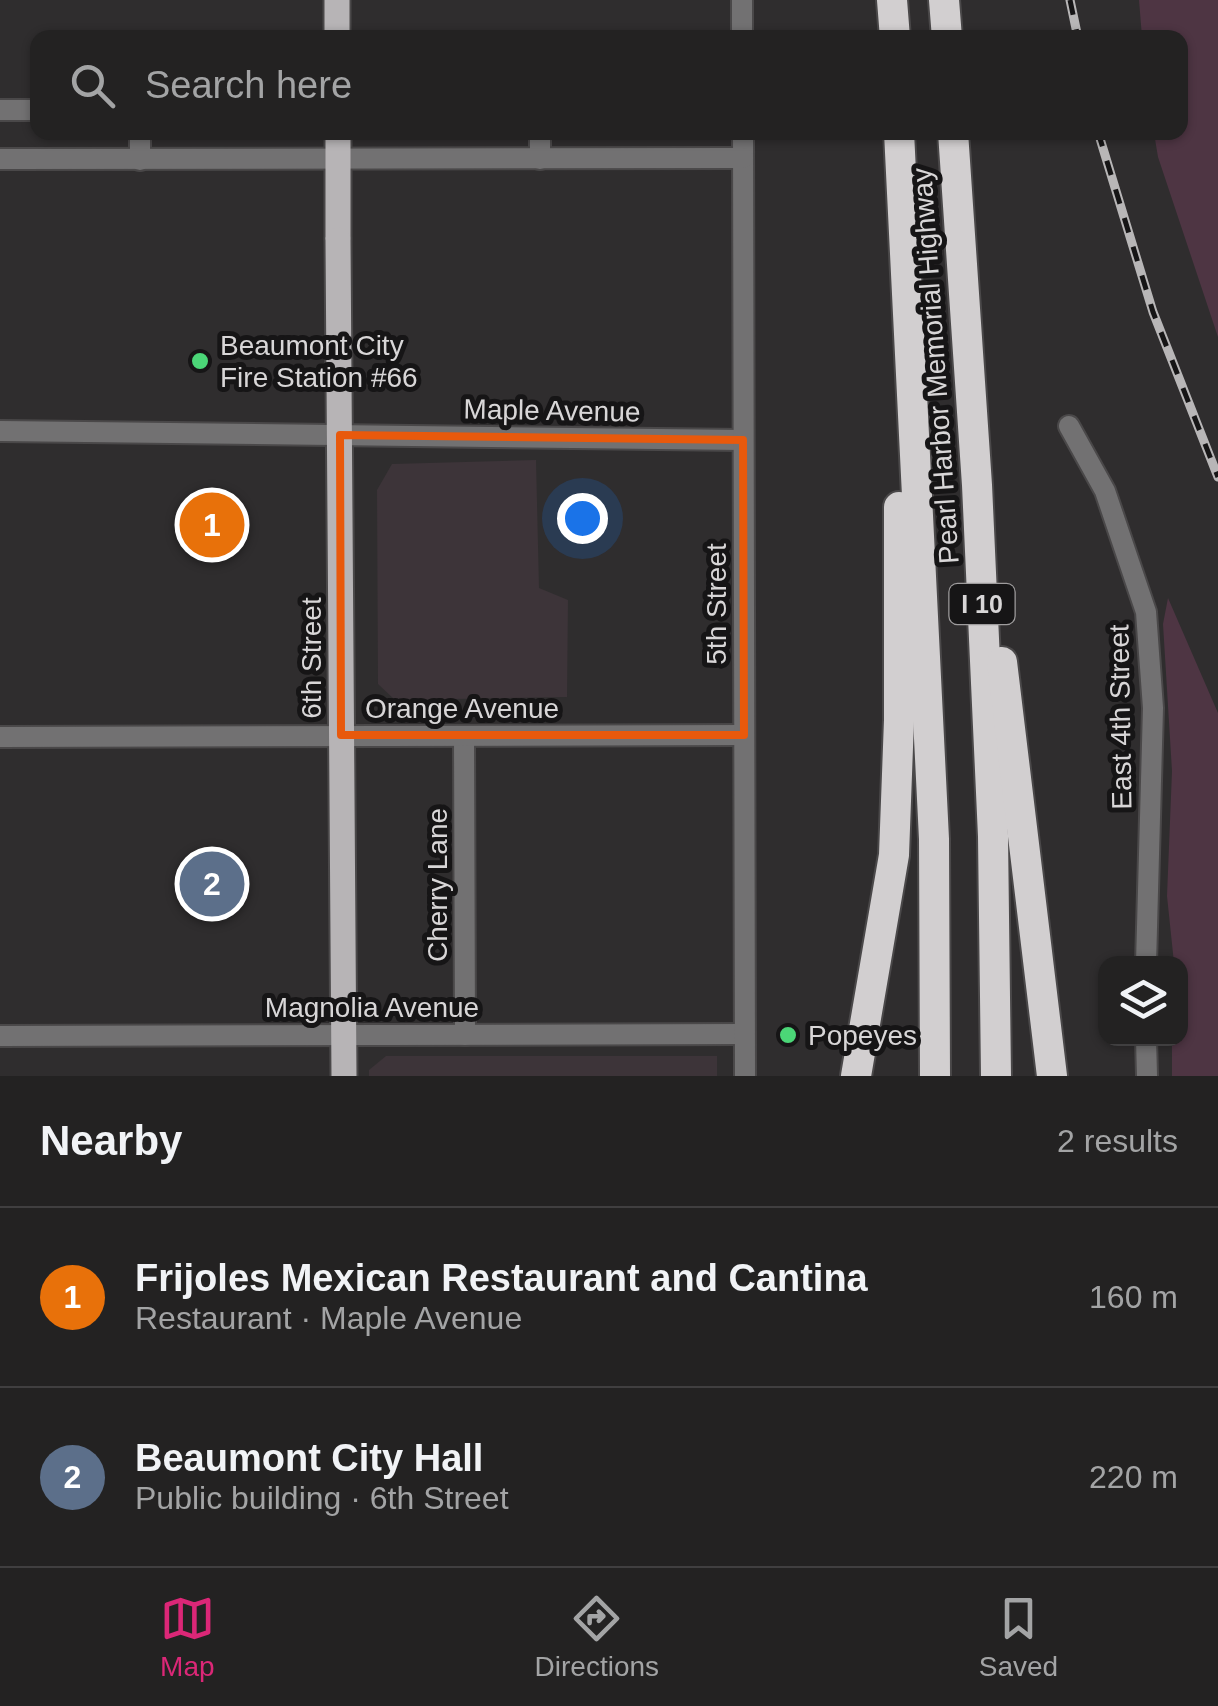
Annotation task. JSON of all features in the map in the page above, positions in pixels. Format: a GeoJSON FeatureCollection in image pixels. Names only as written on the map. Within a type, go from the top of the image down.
{"type":"FeatureCollection","features":[{"type":"Feature","properties":{"kind":"highway"},"geometry":{"type":"LineString","coordinates":[[892,0],[894,30]]}},
{"type":"Feature","properties":{"kind":"highway"},"geometry":{"type":"LineString","coordinates":[[944,0],[946,30]]}},
{"type":"Feature","properties":{"kind":"highway","name":"Pearl Harbor Memorial Highway"},"geometry":{"type":"LineString","coordinates":[[899,140],[934,839],[935,1076]]}},
{"type":"Feature","properties":{"kind":"highway","name":"Pearl Harbor Memorial Highway"},"geometry":{"type":"LineString","coordinates":[[954,140],[977,485],[993,836],[996,1076]]}},
{"type":"Feature","properties":{"kind":"highway"},"geometry":{"type":"LineString","coordinates":[[856,1076],[894,855],[899,720],[899,506],[911,415]]}},
{"type":"Feature","properties":{"kind":"highway"},"geometry":{"type":"LineString","coordinates":[[977,485],[1015,752],[1052,1076]]}},
{"type":"Feature","properties":{"kind":"main road"},"geometry":{"type":"LineString","coordinates":[[337,0],[337,30]]}},
{"type":"Feature","properties":{"kind":"main road","name":"6th Street"},"geometry":{"type":"LineString","coordinates":[[338,140],[344,1076]]}},
{"type":"Feature","properties":{"kind":"street"},"geometry":{"type":"LineString","coordinates":[[742,0],[742,30]]}},
{"type":"Feature","properties":{"kind":"street"},"geometry":{"type":"LineString","coordinates":[[0,110],[30,110]]}},
{"type":"Feature","properties":{"kind":"street"},"geometry":{"type":"LineString","coordinates":[[140,140],[140,160]]}},
{"type":"Feature","properties":{"kind":"street"},"geometry":{"type":"LineString","coordinates":[[540,140],[540,159]]}},
{"type":"Feature","properties":{"kind":"street","name":"5th Street"},"geometry":{"type":"LineString","coordinates":[[743,140],[744,1076]]}},
{"type":"Feature","properties":{"kind":"street"},"geometry":{"type":"LineString","coordinates":[[0,159],[743,158]]}},
{"type":"Feature","properties":{"kind":"street","name":"East 4th Street"},"geometry":{"type":"LineString","coordinates":[[1068,426],[1104,491],[1146,612],[1152,708],[1146,956]]}},
{"type":"Feature","properties":{"kind":"street","name":"Maple Avenue"},"geometry":{"type":"LineString","coordinates":[[0,431],[744,440]]}},
{"type":"Feature","properties":{"kind":"street","name":"Orange Avenue"},"geometry":{"type":"LineString","coordinates":[[0,737],[744,735]]}},
{"type":"Feature","properties":{"kind":"street","name":"Cherry Lane"},"geometry":{"type":"LineString","coordinates":[[464,736],[465,1035]]}},
{"type":"Feature","properties":{"kind":"street","name":"Magnolia Avenue"},"geometry":{"type":"LineString","coordinates":[[0,1036],[744,1034]]}},
{"type":"Feature","properties":{"kind":"street"},"geometry":{"type":"LineString","coordinates":[[1146,1046],[1148,1076]]}},
{"type":"Feature","properties":{"kind":"highlighted area"},"geometry":{"type":"Polygon","coordinates":[[[340,435],[743,440],[744,735],[341,735],[340,435]]]}},
{"type":"Feature","properties":{"kind":"shaded area"},"geometry":{"type":"Polygon","coordinates":[[[1139,0],[1218,0],[1218,337],[1155,140],[1188,140],[1188,30],[1141,30],[1139,0]]]}},
{"type":"Feature","properties":{"kind":"shaded area"},"geometry":{"type":"Polygon","coordinates":[[[536,460],[539,588],[568,600],[567,697],[395,700],[378,684],[377,490],[392,464],[536,460]]]}},
{"type":"Feature","properties":{"kind":"shaded area"},"geometry":{"type":"Polygon","coordinates":[[[1168,598],[1218,713],[1218,1076],[1172,1076],[1172,1046],[1188,1046],[1188,956],[1173,956],[1167,896],[1172,771],[1163,624],[1168,598]]]}},
{"type":"Feature","properties":{"kind":"shaded area"},"geometry":{"type":"Polygon","coordinates":[[[386,1056],[717,1056],[717,1076],[369,1076],[369,1070],[386,1056]]]}},
{"type":"Feature","properties":{"kind":"railway"},"geometry":{"type":"LineString","coordinates":[[1070,0],[1076,30]]}},
{"type":"Feature","properties":{"kind":"railway"},"geometry":{"type":"LineString","coordinates":[[1100,140],[1153,312],[1218,477]]}},
{"type":"Feature","properties":{"kind":"place","name":"Beaumont City Fire Station #66"},"geometry":{"type":"Point","coordinates":[200,361]}},
{"type":"Feature","properties":{"kind":"place","name":"Frijoles Mexican Restaurant and Cantina"},"geometry":{"type":"Point","coordinates":[212,525]}},
{"type":"Feature","properties":{"kind":"place","name":"Beaumont City Hall"},"geometry":{"type":"Point","coordinates":[212,884]}},
{"type":"Feature","properties":{"kind":"place","name":"Popeyes"},"geometry":{"type":"Point","coordinates":[788,1035]}}]}
